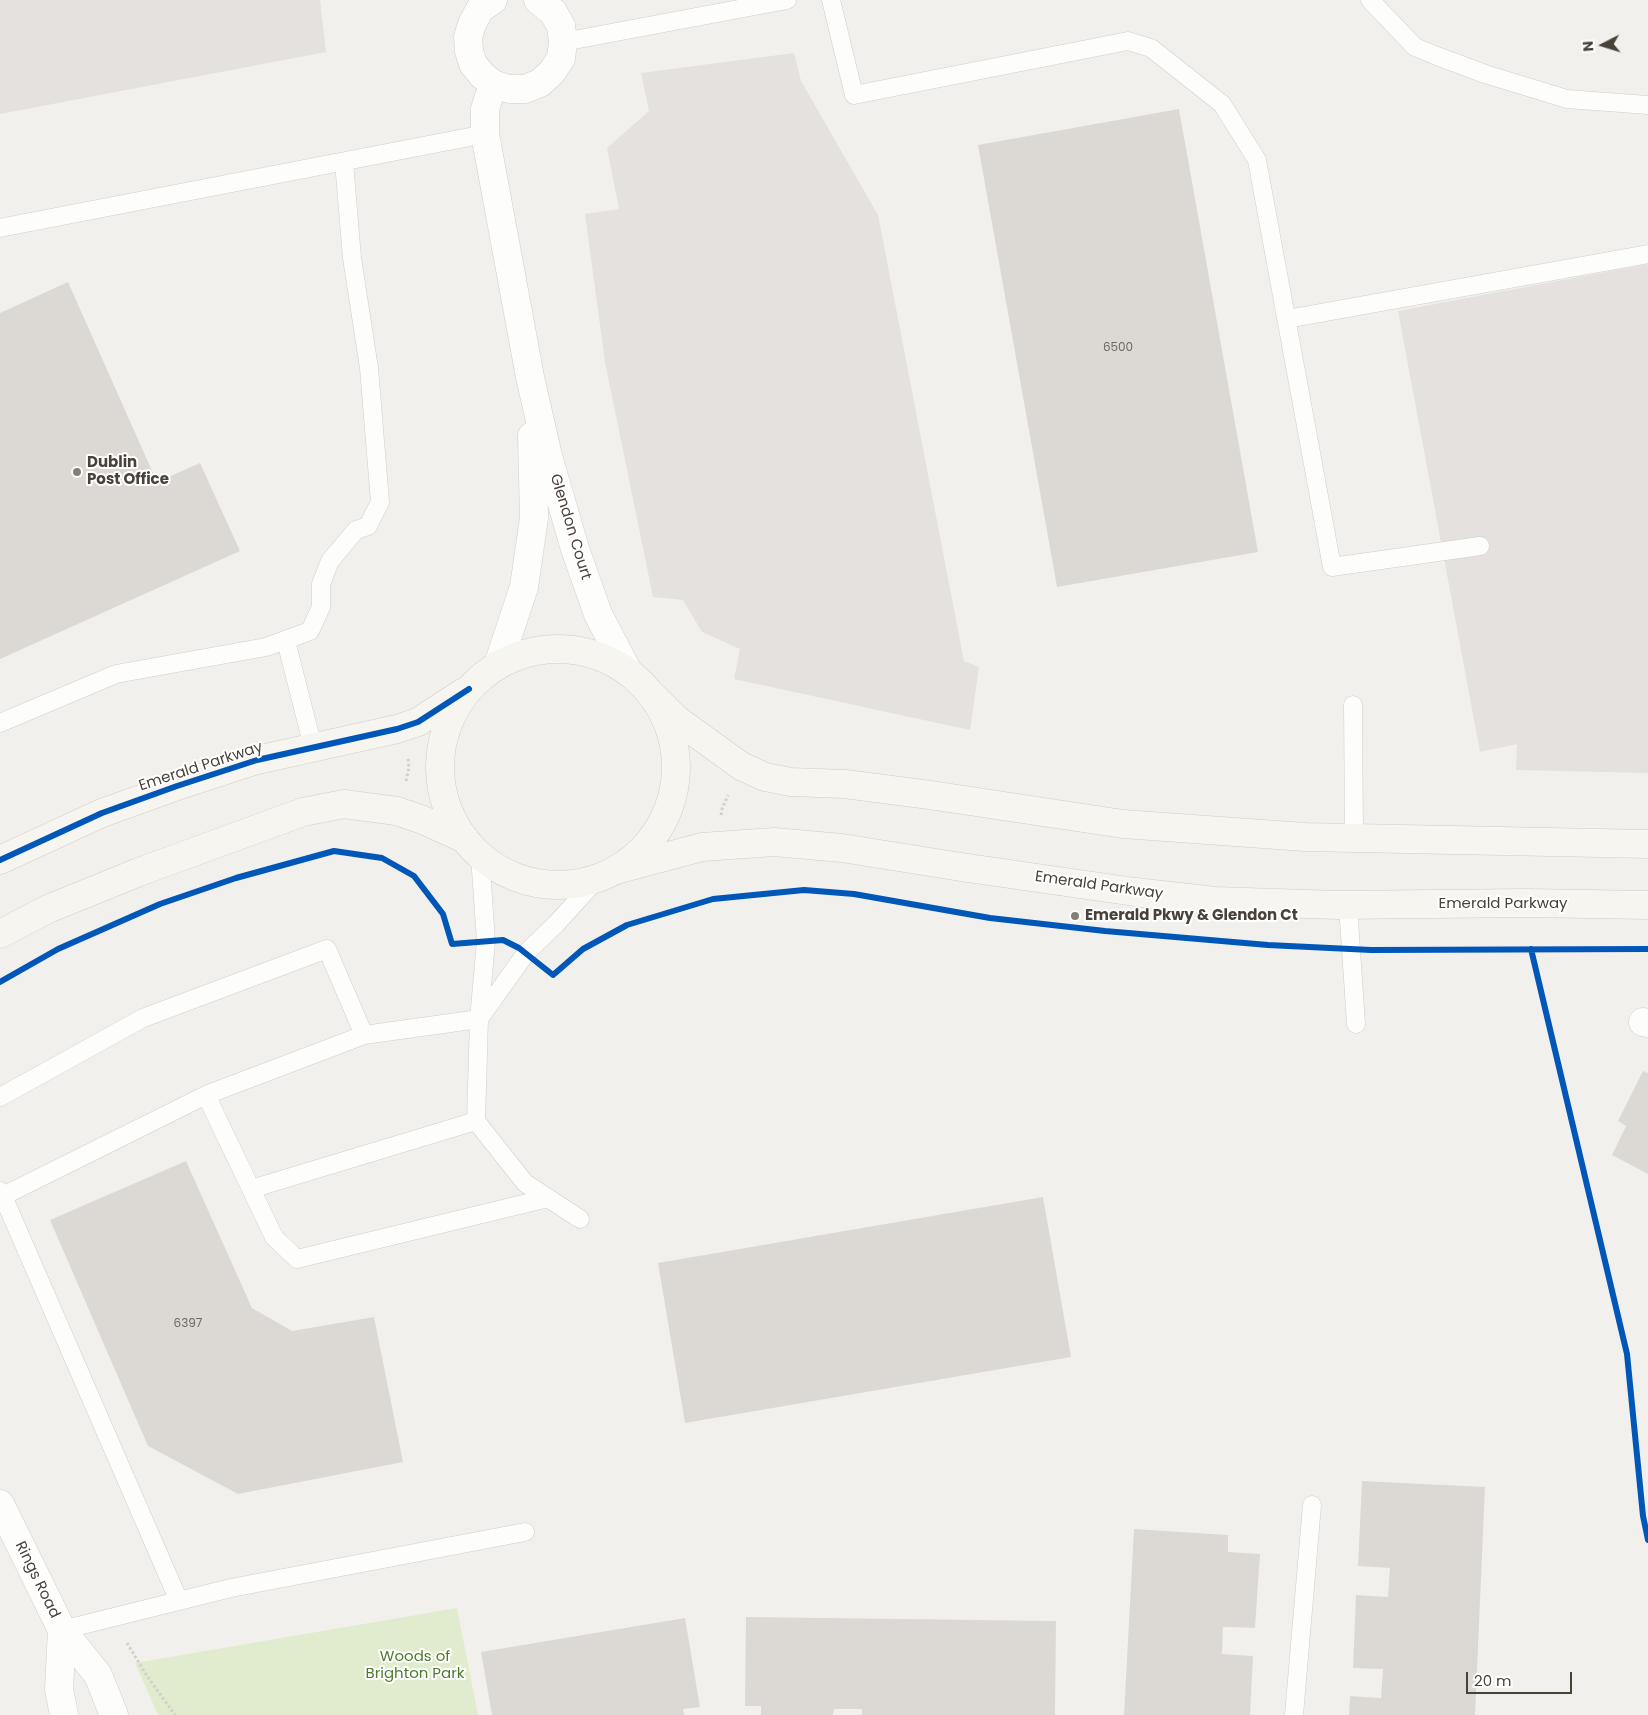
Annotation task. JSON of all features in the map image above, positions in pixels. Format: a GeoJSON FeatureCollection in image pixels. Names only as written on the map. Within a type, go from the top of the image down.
{"type":"FeatureCollection","features":[{"type":"Feature","properties":{"kind":"main road"},"geometry":{"type":"LineString","coordinates":[[472,847],[449,812],[444,798],[440,775],[441,752],[446,729],[455,708],[469,689],[498,665],[530,652],[563,649],[596,655],[626,670],[676,719],[741,766],[765,777],[791,782],[844,784],[1123,824],[1305,837],[1648,844]]}},
{"type":"Feature","properties":{"kind":"main road","name":"Emerald Parkway"},"geometry":{"type":"LineString","coordinates":[[0,860],[102,814],[177,786],[257,760],[397,729],[418,722],[469,689]]}},
{"type":"Feature","properties":{"kind":"main road"},"geometry":{"type":"LineString","coordinates":[[606,875],[634,857],[644,846],[662,822],[670,801],[675,779],[675,756],[671,734],[663,713],[651,694]]}},
{"type":"Feature","properties":{"kind":"main road"},"geometry":{"type":"LineString","coordinates":[[0,934],[48,909],[139,872],[303,812],[344,804],[397,811],[423,820],[472,847]]}},
{"type":"Feature","properties":{"kind":"main road","name":"Emerald Parkway"},"geometry":{"type":"LineString","coordinates":[[472,847],[500,870],[523,880],[548,885],[572,885],[702,847],[774,842],[842,848],[1135,892],[1215,901],[1348,905],[1527,903],[1648,905]]}},
{"type":"Feature","properties":{"kind":"street"},"geometry":{"type":"LineString","coordinates":[[493,0],[480,9],[472,24],[468,37],[469,51],[473,64],[482,75],[493,84],[509,89],[525,89],[540,83],[552,72],[561,58],[563,42],[561,26],[553,12],[538,0]]}},
{"type":"Feature","properties":{"kind":"street","name":"Glendon Court"},"geometry":{"type":"LineString","coordinates":[[493,84],[485,109],[485,134],[530,377],[548,456],[575,549],[598,614],[626,670]]}},
{"type":"Feature","properties":{"kind":"street","name":"Glendon Court"},"geometry":{"type":"LineString","coordinates":[[498,665],[524,587],[534,518],[530,377]]}},
{"type":"Feature","properties":{"kind":"street","name":"Rings Road"},"geometry":{"type":"LineString","coordinates":[[0,1504],[62,1630],[98,1675],[114,1715]]}},
{"type":"Feature","properties":{"kind":"street","name":"Rings Road"},"geometry":{"type":"LineString","coordinates":[[62,1630],[59,1689],[64,1715]]}},
{"type":"Feature","properties":{"kind":"lane"},"geometry":{"type":"LineString","coordinates":[[563,42],[787,0]]}},
{"type":"Feature","properties":{"kind":"lane"},"geometry":{"type":"LineString","coordinates":[[831,0],[854,95],[1128,42],[1151,48],[1222,104],[1257,160],[1332,567],[1480,546]]}},
{"type":"Feature","properties":{"kind":"lane"},"geometry":{"type":"LineString","coordinates":[[1370,0],[1415,47],[1437,56],[1485,74],[1567,99],[1648,105]]}},
{"type":"Feature","properties":{"kind":"lane"},"geometry":{"type":"LineString","coordinates":[[0,228],[485,134]]}},
{"type":"Feature","properties":{"kind":"lane"},"geometry":{"type":"LineString","coordinates":[[0,722],[116,674],[266,646],[286,641],[310,631],[321,607],[321,584],[330,561],[356,530],[368,526],[380,502],[368,368],[352,258],[344,162]]}},
{"type":"Feature","properties":{"kind":"lane"},"geometry":{"type":"LineString","coordinates":[[1287,319],[1648,254]]}},
{"type":"Feature","properties":{"kind":"lane"},"geometry":{"type":"LineString","coordinates":[[286,641],[313,747]]}},
{"type":"Feature","properties":{"kind":"lane"},"geometry":{"type":"LineString","coordinates":[[1353,705],[1354,838]]}},
{"type":"Feature","properties":{"kind":"lane"},"geometry":{"type":"LineString","coordinates":[[472,847],[486,941],[478,1019],[476,1121],[525,1183],[580,1219]]}},
{"type":"Feature","properties":{"kind":"lane"},"geometry":{"type":"LineString","coordinates":[[179,1601],[2,1194],[206,1095],[364,1035],[478,1019],[526,953],[606,875]]}},
{"type":"Feature","properties":{"kind":"lane"},"geometry":{"type":"LineString","coordinates":[[1348,905],[1356,1024]]}},
{"type":"Feature","properties":{"kind":"lane"},"geometry":{"type":"LineString","coordinates":[[0,1097],[143,1018],[327,949],[364,1035]]}},
{"type":"Feature","properties":{"kind":"lane"},"geometry":{"type":"LineString","coordinates":[[206,1095],[274,1237],[297,1260],[548,1198]]}},
{"type":"Feature","properties":{"kind":"lane"},"geometry":{"type":"LineString","coordinates":[[251,1189],[476,1121]]}},
{"type":"Feature","properties":{"kind":"lane"},"geometry":{"type":"LineString","coordinates":[[1294,1715],[1312,1505]]}},
{"type":"Feature","properties":{"kind":"lane"},"geometry":{"type":"LineString","coordinates":[[62,1630],[231,1588],[525,1532]]}},
{"type":"Feature","properties":{"kind":"path"},"geometry":{"type":"LineString","coordinates":[[405,784],[409,768],[407,752]]}},
{"type":"Feature","properties":{"kind":"path"},"geometry":{"type":"LineString","coordinates":[[721,818],[722,809],[730,791]]}},
{"type":"Feature","properties":{"kind":"path"},"geometry":{"type":"LineString","coordinates":[[124,1638],[147,1676],[175,1715]]}},
{"type":"Feature","properties":{"kind":"green space","name":"Woods of Brighton Park"},"geometry":{"type":"Polygon","coordinates":[[[457,1608],[478,1715],[158,1715],[135,1663],[457,1608]]]}},
{"type":"Feature","properties":{"kind":"shaded area"},"geometry":{"type":"Polygon","coordinates":[[[0,0],[320,0],[326,52],[0,114],[0,0]]]}},
{"type":"Feature","properties":{"kind":"shaded area"},"geometry":{"type":"Polygon","coordinates":[[[794,53],[801,81],[878,215],[964,661],[979,667],[970,730],[734,679],[740,649],[702,632],[683,600],[653,597],[605,362],[585,214],[619,209],[607,148],[649,111],[641,73],[794,53]]]}},
{"type":"Feature","properties":{"kind":"shaded area"},"geometry":{"type":"Polygon","coordinates":[[[1648,264],[1648,773],[1516,770],[1517,744],[1480,752],[1398,311],[1648,264]]]}},
{"type":"Feature","properties":{"kind":"building"},"geometry":{"type":"Polygon","coordinates":[[[1179,109],[1258,552],[1057,587],[978,145],[1179,109]]]}},
{"type":"Feature","properties":{"kind":"building","name":"Dublin Post Office"},"geometry":{"type":"Polygon","coordinates":[[[68,282],[157,482],[200,463],[240,551],[0,659],[0,313],[68,282]]]}},
{"type":"Feature","properties":{"kind":"building"},"geometry":{"type":"Polygon","coordinates":[[[1643,1071],[1648,1073],[1648,1174],[1612,1155],[1626,1126],[1618,1121],[1643,1071]]]}},
{"type":"Feature","properties":{"kind":"building"},"geometry":{"type":"Polygon","coordinates":[[[186,1161],[252,1308],[292,1331],[374,1317],[403,1462],[238,1494],[148,1446],[50,1220],[186,1161]]]}},
{"type":"Feature","properties":{"kind":"building"},"geometry":{"type":"Polygon","coordinates":[[[1043,1197],[1071,1357],[685,1423],[658,1263],[1043,1197]]]}},
{"type":"Feature","properties":{"kind":"building"},"geometry":{"type":"Polygon","coordinates":[[[1362,1481],[1485,1487],[1475,1715],[1349,1715],[1350,1696],[1381,1698],[1383,1669],[1353,1668],[1356,1595],[1388,1597],[1390,1568],[1358,1566],[1362,1481]]]}},
{"type":"Feature","properties":{"kind":"building"},"geometry":{"type":"Polygon","coordinates":[[[1134,1529],[1228,1535],[1228,1552],[1260,1554],[1255,1628],[1223,1627],[1222,1654],[1253,1656],[1250,1715],[1124,1715],[1134,1529]]]}},
{"type":"Feature","properties":{"kind":"building"},"geometry":{"type":"Polygon","coordinates":[[[746,1617],[1056,1621],[1055,1715],[862,1715],[862,1709],[834,1709],[833,1715],[761,1715],[761,1706],[745,1706],[746,1617]]]}},
{"type":"Feature","properties":{"kind":"building"},"geometry":{"type":"Polygon","coordinates":[[[685,1618],[700,1707],[683,1709],[684,1715],[492,1715],[481,1652],[685,1618]]]}},
{"type":"Feature","properties":{"kind":"cycle path"},"geometry":{"type":"LineString","coordinates":[[0,860],[102,813],[177,786],[257,760],[397,729],[418,722],[469,689]]}},
{"type":"Feature","properties":{"kind":"cycle path"},"geometry":{"type":"LineString","coordinates":[[0,982],[58,949],[160,904],[236,878],[334,851],[382,858],[414,876],[443,914],[452,944],[503,940],[519,948],[553,975],[583,949],[627,925],[713,899],[804,890],[854,894],[990,918],[1105,931],[1268,945],[1371,950],[1648,949]]}},
{"type":"Feature","properties":{"kind":"cycle path"},"geometry":{"type":"LineString","coordinates":[[1531,949],[1627,1354],[1643,1516],[1648,1540]]}},
{"type":"Feature","properties":{"kind":"place","name":"Dublin Post Office"},"geometry":{"type":"Point","coordinates":[77,472]}},
{"type":"Feature","properties":{"kind":"place","name":"Emerald Pkwy & Glendon Ct"},"geometry":{"type":"Point","coordinates":[1075,916]}}]}
